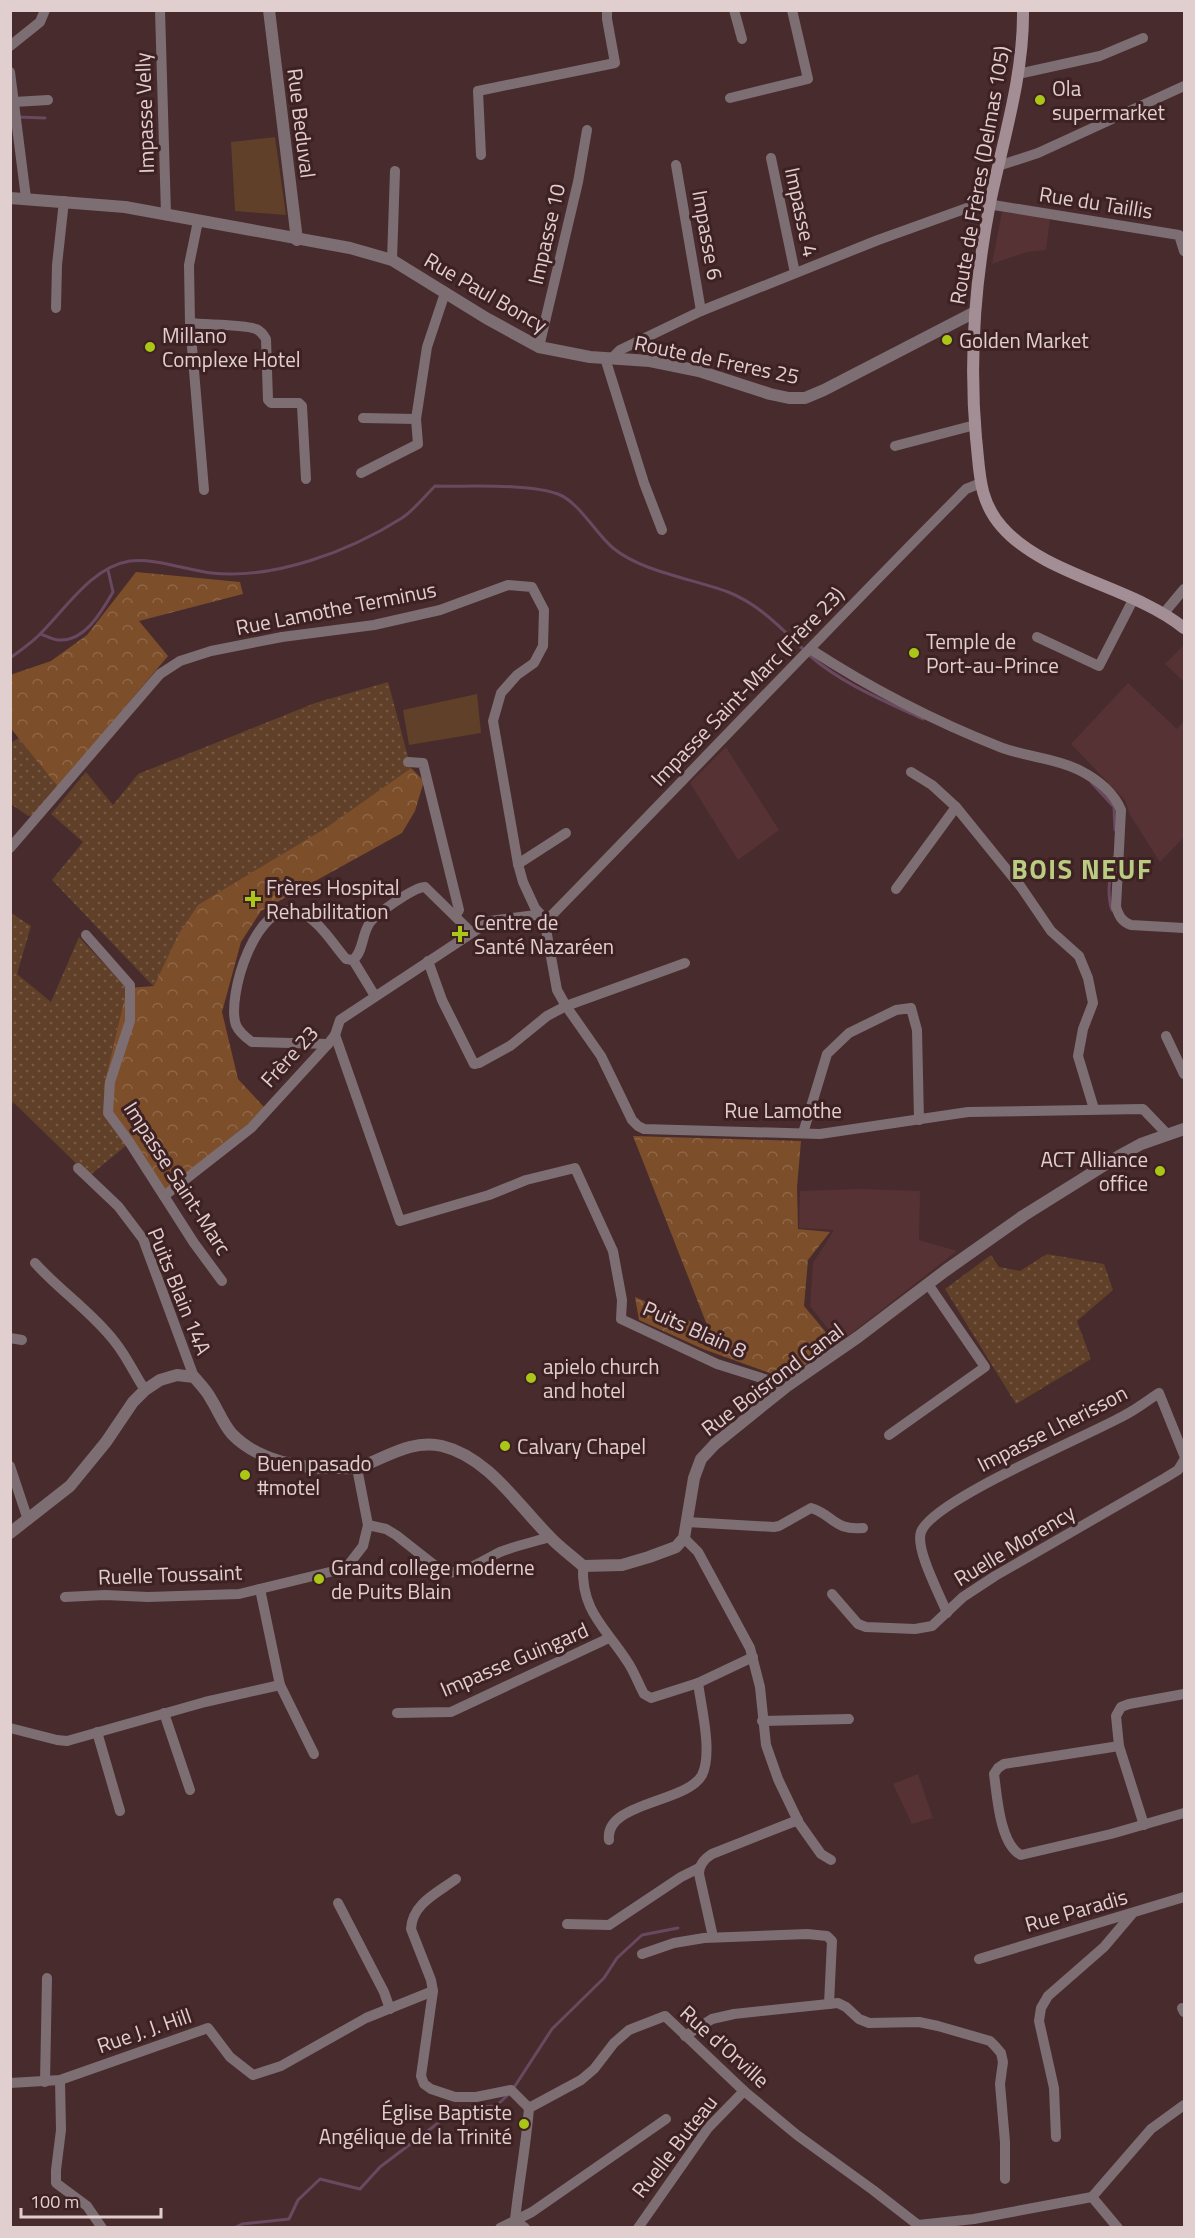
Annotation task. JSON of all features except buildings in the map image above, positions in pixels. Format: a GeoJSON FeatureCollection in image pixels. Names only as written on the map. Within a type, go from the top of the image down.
{"type":"FeatureCollection","features":[{"type":"Feature","properties":{"kind":"main road","name":"Route de Frères (Delmas 105)"},"geometry":{"type":"LineString","coordinates":[[1023,10],[1024,29],[1018,74],[990,204],[974,313],[975,424],[982,495],[990,511],[1003,528],[1021,544],[1041,557],[1164,613],[1185,628]]}},
{"type":"Feature","properties":{"kind":"street"},"geometry":{"type":"LineString","coordinates":[[10,46],[40,22],[45,10]]}},
{"type":"Feature","properties":{"kind":"street","name":"Impasse Velly"},"geometry":{"type":"LineString","coordinates":[[160,10],[166,214]]}},
{"type":"Feature","properties":{"kind":"street","name":"Rue Beduval"},"geometry":{"type":"LineString","coordinates":[[269,10],[297,240]]}},
{"type":"Feature","properties":{"kind":"street"},"geometry":{"type":"LineString","coordinates":[[482,155],[476,94],[480,89],[615,63],[607,10]]}},
{"type":"Feature","properties":{"kind":"street"},"geometry":{"type":"LineString","coordinates":[[734,10],[742,39]]}},
{"type":"Feature","properties":{"kind":"street"},"geometry":{"type":"LineString","coordinates":[[730,98],[808,79],[792,10]]}},
{"type":"Feature","properties":{"kind":"street"},"geometry":{"type":"LineString","coordinates":[[1018,74],[1100,56],[1143,38]]}},
{"type":"Feature","properties":{"kind":"street"},"geometry":{"type":"LineString","coordinates":[[10,72],[26,198]]}},
{"type":"Feature","properties":{"kind":"street"},"geometry":{"type":"LineString","coordinates":[[998,166],[1038,153],[1185,86]]}},
{"type":"Feature","properties":{"kind":"street"},"geometry":{"type":"LineString","coordinates":[[15,112],[48,100]]}},
{"type":"Feature","properties":{"kind":"street","name":"Impasse 10"},"geometry":{"type":"LineString","coordinates":[[539,347],[578,182],[587,130]]}},
{"type":"Feature","properties":{"kind":"street","name":"Impasse 4"},"geometry":{"type":"LineString","coordinates":[[771,158],[795,273]]}},
{"type":"Feature","properties":{"kind":"street","name":"Impasse 6"},"geometry":{"type":"LineString","coordinates":[[676,165],[701,311]]}},
{"type":"Feature","properties":{"kind":"street"},"geometry":{"type":"LineString","coordinates":[[392,260],[395,171]]}},
{"type":"Feature","properties":{"kind":"street","name":"Rue Paul Boncy"},"geometry":{"type":"LineString","coordinates":[[10,198],[103,204],[350,248],[392,260],[496,324],[539,347],[608,358]]}},
{"type":"Feature","properties":{"kind":"street"},"geometry":{"type":"LineString","coordinates":[[56,308],[57,264],[64,201]]}},
{"type":"Feature","properties":{"kind":"street"},"geometry":{"type":"LineString","coordinates":[[662,530],[644,483],[608,358],[701,311],[795,273],[981,203],[990,204]]}},
{"type":"Feature","properties":{"kind":"street","name":"Rue du Taillis"},"geometry":{"type":"LineString","coordinates":[[990,204],[1179,235],[1185,251]]}},
{"type":"Feature","properties":{"kind":"street"},"geometry":{"type":"LineString","coordinates":[[198,222],[189,265],[190,323],[204,490]]}},
{"type":"Feature","properties":{"kind":"street"},"geometry":{"type":"LineString","coordinates":[[361,473],[416,446],[418,442],[416,419],[427,347],[445,293]]}},
{"type":"Feature","properties":{"kind":"street","name":"Route de Freres 25"},"geometry":{"type":"LineString","coordinates":[[608,358],[660,363],[699,371],[770,394],[789,398],[805,398],[974,313]]}},
{"type":"Feature","properties":{"kind":"street"},"geometry":{"type":"LineString","coordinates":[[190,323],[248,326],[263,334],[266,339],[268,400],[271,403],[299,403],[302,406],[306,479]]}},
{"type":"Feature","properties":{"kind":"street"},"geometry":{"type":"LineString","coordinates":[[363,418],[416,419]]}},
{"type":"Feature","properties":{"kind":"street"},"geometry":{"type":"LineString","coordinates":[[895,446],[975,424]]}},
{"type":"Feature","properties":{"kind":"street","name":"Impasse Saint-Marc (Frère 23)"},"geometry":{"type":"LineString","coordinates":[[544,918],[550,917],[887,567],[966,489],[981,483]]}},
{"type":"Feature","properties":{"kind":"street","name":"Rue Lamothe Terminus"},"geometry":{"type":"LineString","coordinates":[[10,848],[160,674],[180,662],[211,651],[282,637],[374,625],[440,610],[508,585],[532,587],[544,610],[543,646],[534,663],[517,675],[501,693],[493,721],[518,864],[523,882],[535,908],[544,918]]}},
{"type":"Feature","properties":{"kind":"street"},"geometry":{"type":"LineString","coordinates":[[1164,613],[1185,589]]}},
{"type":"Feature","properties":{"kind":"street"},"geometry":{"type":"LineString","coordinates":[[1037,637],[1099,666],[1134,598]]}},
{"type":"Feature","properties":{"kind":"street"},"geometry":{"type":"LineString","coordinates":[[810,649],[846,673],[917,711],[1001,747],[1078,769],[1107,788],[1117,799],[1121,810],[1116,907],[1118,914],[1131,925],[1185,927]]}},
{"type":"Feature","properties":{"kind":"street"},"geometry":{"type":"LineString","coordinates":[[408,762],[423,763],[459,910],[456,915]]}},
{"type":"Feature","properties":{"kind":"street"},"geometry":{"type":"LineString","coordinates":[[911,772],[932,785],[956,807],[1021,887],[1051,931],[1079,956],[1088,978],[1093,1003],[1083,1029],[1078,1056],[1094,1109]]}},
{"type":"Feature","properties":{"kind":"street"},"geometry":{"type":"LineString","coordinates":[[896,889],[956,807]]}},
{"type":"Feature","properties":{"kind":"street"},"geometry":{"type":"LineString","coordinates":[[518,864],[566,833]]}},
{"type":"Feature","properties":{"kind":"street"},"geometry":{"type":"LineString","coordinates":[[328,1044],[252,1042],[243,1036],[236,1024],[234,1006],[237,981],[251,946],[264,923],[279,912],[294,910],[311,917],[346,959],[353,960],[358,956],[368,923],[421,886],[456,915],[471,932]]}},
{"type":"Feature","properties":{"kind":"street","name":"Frère 23"},"geometry":{"type":"LineString","coordinates":[[164,1196],[250,1128],[328,1044],[335,1035],[340,1020],[490,921],[536,915],[544,918]]}},
{"type":"Feature","properties":{"kind":"street","name":"Rue Lamothe"},"geometry":{"type":"LineString","coordinates":[[544,918],[557,990],[601,1056],[632,1120],[644,1129],[820,1134],[968,1112],[1143,1109],[1168,1135]]}},
{"type":"Feature","properties":{"kind":"street","name":"Impasse Saint-Marc"},"geometry":{"type":"LineString","coordinates":[[86,935],[130,985],[130,1021],[110,1082],[108,1113],[222,1281]]}},
{"type":"Feature","properties":{"kind":"street"},"geometry":{"type":"LineString","coordinates":[[353,960],[375,996]]}},
{"type":"Feature","properties":{"kind":"street"},"geometry":{"type":"LineString","coordinates":[[428,961],[442,1000],[474,1064],[510,1046],[547,1016],[566,1006],[685,963]]}},
{"type":"Feature","properties":{"kind":"street"},"geometry":{"type":"LineString","coordinates":[[802,1132],[827,1054],[849,1033],[896,1010],[911,1008],[917,1030],[919,1120]]}},
{"type":"Feature","properties":{"kind":"street","name":"Puits Blain 8"},"geometry":{"type":"LineString","coordinates":[[335,1035],[400,1221],[489,1195],[526,1180],[575,1168],[613,1251],[622,1300],[621,1318],[717,1364],[787,1386]]}},
{"type":"Feature","properties":{"kind":"street"},"geometry":{"type":"LineString","coordinates":[[1166,1036],[1185,1074]]}},
{"type":"Feature","properties":{"kind":"street","name":"Rue Boisrond Canal"},"geometry":{"type":"LineString","coordinates":[[684,1538],[694,1478],[701,1459],[715,1444],[787,1386],[1023,1216],[1141,1144],[1185,1129]]}},
{"type":"Feature","properties":{"kind":"street","name":"Puits Blain 14A"},"geometry":{"type":"LineString","coordinates":[[78,1168],[118,1206],[143,1239],[194,1377]]}},
{"type":"Feature","properties":{"kind":"street"},"geometry":{"type":"LineString","coordinates":[[35,1263],[115,1342],[145,1390]]}},
{"type":"Feature","properties":{"kind":"street"},"geometry":{"type":"LineString","coordinates":[[889,1435],[985,1367],[928,1284]]}},
{"type":"Feature","properties":{"kind":"street"},"geometry":{"type":"LineString","coordinates":[[10,1533],[70,1486],[106,1442],[133,1402],[145,1390],[160,1380],[177,1375],[194,1377],[210,1396],[230,1432],[243,1444],[263,1456],[321,1468],[357,1468],[410,1446],[441,1446],[456,1451],[484,1469],[509,1491],[550,1537],[583,1566],[622,1564],[649,1557],[676,1547],[684,1538],[698,1552],[753,1657],[766,1745],[778,1779],[798,1820],[821,1854],[831,1860]]}},
{"type":"Feature","properties":{"kind":"street","name":"Impasse Lherisson"},"geometry":{"type":"LineString","coordinates":[[947,1613],[922,1553],[920,1536],[928,1520],[962,1496],[1126,1415],[1159,1393],[1179,1425]]}},
{"type":"Feature","properties":{"kind":"street"},"geometry":{"type":"LineString","coordinates":[[1179,1425],[1185,1455]]}},
{"type":"Feature","properties":{"kind":"street","name":"Ruelle Morency"},"geometry":{"type":"LineString","coordinates":[[832,1594],[858,1624],[866,1627],[881,1629],[932,1626],[963,1597],[995,1576],[1165,1478],[1178,1470],[1185,1460]]}},
{"type":"Feature","properties":{"kind":"street"},"geometry":{"type":"LineString","coordinates":[[10,1466],[28,1520]]}},
{"type":"Feature","properties":{"kind":"street"},"geometry":{"type":"LineString","coordinates":[[357,1468],[368,1525],[386,1529],[442,1572],[461,1572],[499,1553],[550,1537]]}},
{"type":"Feature","properties":{"kind":"street"},"geometry":{"type":"LineString","coordinates":[[687,1522],[774,1527],[811,1508],[842,1527],[863,1528]]}},
{"type":"Feature","properties":{"kind":"street","name":"Ruelle Toussaint"},"geometry":{"type":"LineString","coordinates":[[65,1597],[105,1594],[148,1597],[239,1594],[346,1568],[363,1546],[368,1525]]}},
{"type":"Feature","properties":{"kind":"street"},"geometry":{"type":"LineString","coordinates":[[583,1566],[582,1583],[588,1604],[609,1638],[627,1661],[644,1694],[651,1698],[698,1683],[753,1657]]}},
{"type":"Feature","properties":{"kind":"street"},"geometry":{"type":"LineString","coordinates":[[260,1589],[280,1685],[314,1754]]}},
{"type":"Feature","properties":{"kind":"street","name":"Impasse Guingard"},"geometry":{"type":"LineString","coordinates":[[397,1713],[451,1712],[609,1638]]}},
{"type":"Feature","properties":{"kind":"street"},"geometry":{"type":"LineString","coordinates":[[609,1840],[608,1833],[614,1821],[629,1812],[693,1785],[702,1775],[706,1763],[706,1746],[698,1683]]}},
{"type":"Feature","properties":{"kind":"street"},"geometry":{"type":"LineString","coordinates":[[10,1728],[67,1741],[205,1701],[280,1685]]}},
{"type":"Feature","properties":{"kind":"street"},"geometry":{"type":"LineString","coordinates":[[1144,1825],[1119,1746],[1116,1716],[1121,1707],[1185,1694]]}},
{"type":"Feature","properties":{"kind":"street"},"geometry":{"type":"LineString","coordinates":[[164,1713],[190,1790]]}},
{"type":"Feature","properties":{"kind":"street"},"geometry":{"type":"LineString","coordinates":[[762,1720],[849,1719]]}},
{"type":"Feature","properties":{"kind":"street"},"geometry":{"type":"LineString","coordinates":[[98,1732],[120,1811]]}},
{"type":"Feature","properties":{"kind":"street"},"geometry":{"type":"LineString","coordinates":[[1119,1746],[1004,1764],[998,1768],[994,1774],[1007,1842],[1013,1852],[1021,1855],[1185,1813]]}},
{"type":"Feature","properties":{"kind":"street"},"geometry":{"type":"LineString","coordinates":[[567,1924],[609,1925],[681,1877],[699,1868],[712,1854],[798,1820]]}},
{"type":"Feature","properties":{"kind":"street"},"geometry":{"type":"LineString","coordinates":[[699,1868],[713,1937]]}},
{"type":"Feature","properties":{"kind":"street"},"geometry":{"type":"LineString","coordinates":[[456,1879],[420,1906],[414,1912],[411,1922],[411,1929],[433,1991],[422,2061],[422,2076],[424,2084],[431,2089],[455,2097],[476,2097],[512,2091],[529,2108],[526,2148],[515,2220]]}},
{"type":"Feature","properties":{"kind":"street","name":"Rue Paradis"},"geometry":{"type":"LineString","coordinates":[[979,1959],[1185,1897]]}},
{"type":"Feature","properties":{"kind":"street"},"geometry":{"type":"LineString","coordinates":[[338,1903],[384,1992],[390,2009]]}},
{"type":"Feature","properties":{"kind":"street"},"geometry":{"type":"LineString","coordinates":[[1056,2137],[1054,2088],[1041,2031],[1041,2008],[1048,1996],[1104,1947],[1132,1914]]}},
{"type":"Feature","properties":{"kind":"street"},"geometry":{"type":"LineString","coordinates":[[642,1954],[674,1943],[713,1937],[807,1934],[830,1937],[832,1952],[829,2004]]}},
{"type":"Feature","properties":{"kind":"street"},"geometry":{"type":"LineString","coordinates":[[45,2082],[47,1978]]}},
{"type":"Feature","properties":{"kind":"street","name":"Rue J. J. Hill"},"geometry":{"type":"LineString","coordinates":[[10,2083],[60,2080],[208,2028],[230,2057],[253,2075],[281,2067],[366,2018],[433,1991]]}},
{"type":"Feature","properties":{"kind":"street"},"geometry":{"type":"LineString","coordinates":[[685,2036],[712,2019],[734,2014],[843,2004],[859,2019],[869,2024],[919,2022],[990,2041],[1001,2053],[1003,2062],[1000,2084],[1005,2142],[1005,2179]]}},
{"type":"Feature","properties":{"kind":"street","name":"Rue d'Orville"},"geometry":{"type":"LineString","coordinates":[[529,2108],[581,2080],[594,2069],[614,2043],[629,2030],[665,2016],[744,2091],[797,2135],[873,2190],[916,2226],[973,2223],[1092,2197]]}},
{"type":"Feature","properties":{"kind":"street"},"geometry":{"type":"LineString","coordinates":[[60,2080],[61,2130],[56,2183],[87,2206],[102,2228]]}},
{"type":"Feature","properties":{"kind":"street","name":"Ruelle Buteau"},"geometry":{"type":"LineString","coordinates":[[638,2228],[708,2128],[744,2091]]}},
{"type":"Feature","properties":{"kind":"street"},"geometry":{"type":"LineString","coordinates":[[1118,2228],[1092,2197],[1151,2128],[1185,2105]]}},
{"type":"Feature","properties":{"kind":"street"},"geometry":{"type":"LineString","coordinates":[[500,2228],[532,2212],[666,2119]]}},
{"type":"Feature","properties":{"kind":"street"},"geometry":{"type":"LineString","coordinates":[[515,2220],[525,2228]]}},
{"type":"Feature","properties":{"kind":"shaded area"},"geometry":{"type":"Polygon","coordinates":[[[275,137],[286,215],[235,211],[231,142],[275,137]]]}},
{"type":"Feature","properties":{"kind":"shaded area"},"geometry":{"type":"Polygon","coordinates":[[[1002,212],[1050,218],[1046,250],[1027,252],[992,264],[1002,212]]]}},
{"type":"Feature","properties":{"kind":"shaded area"},"geometry":{"type":"Polygon","coordinates":[[[1184,645],[1184,682],[1165,664],[1184,645]]]}},
{"type":"Feature","properties":{"kind":"shaded area"},"geometry":{"type":"Polygon","coordinates":[[[388,682],[411,768],[178,935],[154,987],[52,880],[83,842],[51,814],[86,772],[113,805],[138,774],[315,703],[388,682]]]}},
{"type":"Feature","properties":{"kind":"shaded area"},"geometry":{"type":"Polygon","coordinates":[[[1128,683],[1177,729],[1184,721],[1184,837],[1160,862],[1130,815],[1125,800],[1071,744],[1128,683]]]}},
{"type":"Feature","properties":{"kind":"shaded area"},"geometry":{"type":"Polygon","coordinates":[[[477,694],[481,733],[409,745],[403,710],[477,694]]]}},
{"type":"Feature","properties":{"kind":"shaded area"},"geometry":{"type":"Polygon","coordinates":[[[19,738],[58,787],[36,815],[28,816],[11,804],[10,743],[19,738]]]}},
{"type":"Feature","properties":{"kind":"shaded area"},"geometry":{"type":"Polygon","coordinates":[[[726,747],[779,830],[738,860],[690,783],[726,747]]]}},
{"type":"Feature","properties":{"kind":"shaded area"},"geometry":{"type":"Polygon","coordinates":[[[11,913],[31,926],[17,974],[51,1002],[79,937],[127,988],[104,1085],[104,1112],[127,1145],[89,1176],[13,1102],[11,1108],[11,913]]]}},
{"type":"Feature","properties":{"kind":"shaded area"},"geometry":{"type":"Polygon","coordinates":[[[859,1189],[920,1191],[919,1240],[957,1251],[839,1343],[810,1306],[813,1263],[834,1230],[799,1228],[800,1191],[859,1189]]]}},
{"type":"Feature","properties":{"kind":"shaded area"},"geometry":{"type":"Polygon","coordinates":[[[1047,1254],[1104,1264],[1113,1290],[1077,1321],[1091,1359],[1016,1404],[945,1289],[991,1255],[999,1267],[1020,1271],[1047,1254]]]}},
{"type":"Feature","properties":{"kind":"shaded area"},"geometry":{"type":"Polygon","coordinates":[[[918,1774],[933,1818],[912,1824],[893,1784],[918,1774]]]}},
{"type":"Feature","properties":{"kind":"green space"},"geometry":{"type":"Polygon","coordinates":[[[136,572],[240,582],[243,594],[139,621],[168,656],[58,787],[11,730],[10,675],[51,661],[87,635],[136,572]]]}},
{"type":"Feature","properties":{"kind":"green space"},"geometry":{"type":"Polygon","coordinates":[[[411,768],[424,781],[415,811],[402,833],[261,911],[241,942],[222,1012],[238,1079],[265,1108],[164,1192],[104,1112],[104,1085],[127,988],[154,986],[178,935],[198,905],[326,828],[411,768]]]}},
{"type":"Feature","properties":{"kind":"green space"},"geometry":{"type":"Polygon","coordinates":[[[633,1136],[801,1141],[797,1187],[798,1229],[830,1232],[808,1260],[804,1306],[835,1343],[786,1379],[703,1349],[639,1320],[635,1297],[699,1325],[707,1325],[633,1136]]]}},
{"type":"Feature","properties":{"kind":"waterway"},"geometry":{"type":"LineString","coordinates":[[17,117],[45,118]]}},
{"type":"Feature","properties":{"kind":"waterway"},"geometry":{"type":"LineString","coordinates":[[10,658],[38,636],[81,589],[104,571],[116,565],[130,561],[149,561],[211,573],[235,574],[285,567],[359,542],[406,515],[435,486],[531,488],[558,494],[573,504],[607,542],[625,556],[653,569],[739,597],[769,617],[804,650]]}},
{"type":"Feature","properties":{"kind":"waterway"},"geometry":{"type":"LineString","coordinates":[[41,634],[59,640],[77,636],[85,631],[98,616],[113,592],[108,570]]}},
{"type":"Feature","properties":{"kind":"waterway"},"geometry":{"type":"LineString","coordinates":[[809,655],[849,683],[923,719]]}},
{"type":"Feature","properties":{"kind":"waterway"},"geometry":{"type":"LineString","coordinates":[[1091,782],[1114,807],[1115,830]]}},
{"type":"Feature","properties":{"kind":"waterway"},"geometry":{"type":"LineString","coordinates":[[1112,910],[1109,890],[1114,857]]}},
{"type":"Feature","properties":{"kind":"waterway"},"geometry":{"type":"LineString","coordinates":[[513,2089],[552,2029],[604,1978],[617,1958],[642,1935],[678,1928]]}},
{"type":"Feature","properties":{"kind":"waterway"},"geometry":{"type":"LineString","coordinates":[[234,2228],[242,2224],[289,2219],[298,2200],[320,2179],[360,2189],[380,2167],[458,2108],[496,2106],[509,2094]]}},
{"type":"Feature","properties":{"kind":"place","name":"Ola supermarket"},"geometry":{"type":"Point","coordinates":[1040,100]}},
{"type":"Feature","properties":{"kind":"place","name":"Golden Market"},"geometry":{"type":"Point","coordinates":[947,340]}},
{"type":"Feature","properties":{"kind":"place","name":"Millano Complexe Hotel"},"geometry":{"type":"Point","coordinates":[150,347]}},
{"type":"Feature","properties":{"kind":"place","name":"Temple de Port-au-Prince"},"geometry":{"type":"Point","coordinates":[914,653]}},
{"type":"Feature","properties":{"kind":"place","name":"Frères Hospital Rehabilitation"},"geometry":{"type":"Point","coordinates":[253,899]}},
{"type":"Feature","properties":{"kind":"place","name":"Centre de Santé Nazaréen"},"geometry":{"type":"Point","coordinates":[460,934]}},
{"type":"Feature","properties":{"kind":"place","name":"ACT Alliance office"},"geometry":{"type":"Point","coordinates":[1160,1171]}},
{"type":"Feature","properties":{"kind":"place","name":"apielo church and hotel"},"geometry":{"type":"Point","coordinates":[531,1378]}},
{"type":"Feature","properties":{"kind":"place","name":"Calvary Chapel"},"geometry":{"type":"Point","coordinates":[505,1446]}},
{"type":"Feature","properties":{"kind":"place","name":"Buen pasado #motel"},"geometry":{"type":"Point","coordinates":[245,1475]}},
{"type":"Feature","properties":{"kind":"place","name":"Grand college moderne de Puits Blain"},"geometry":{"type":"Point","coordinates":[319,1579]}},
{"type":"Feature","properties":{"kind":"place","name":"Église Baptiste Angélique de la Trinité"},"geometry":{"type":"Point","coordinates":[524,2124]}},
{"type":"Feature","properties":{"kind":"district","name":"BOIS NEUF"},"geometry":{"type":"Point","coordinates":[1082,868]}}]}
